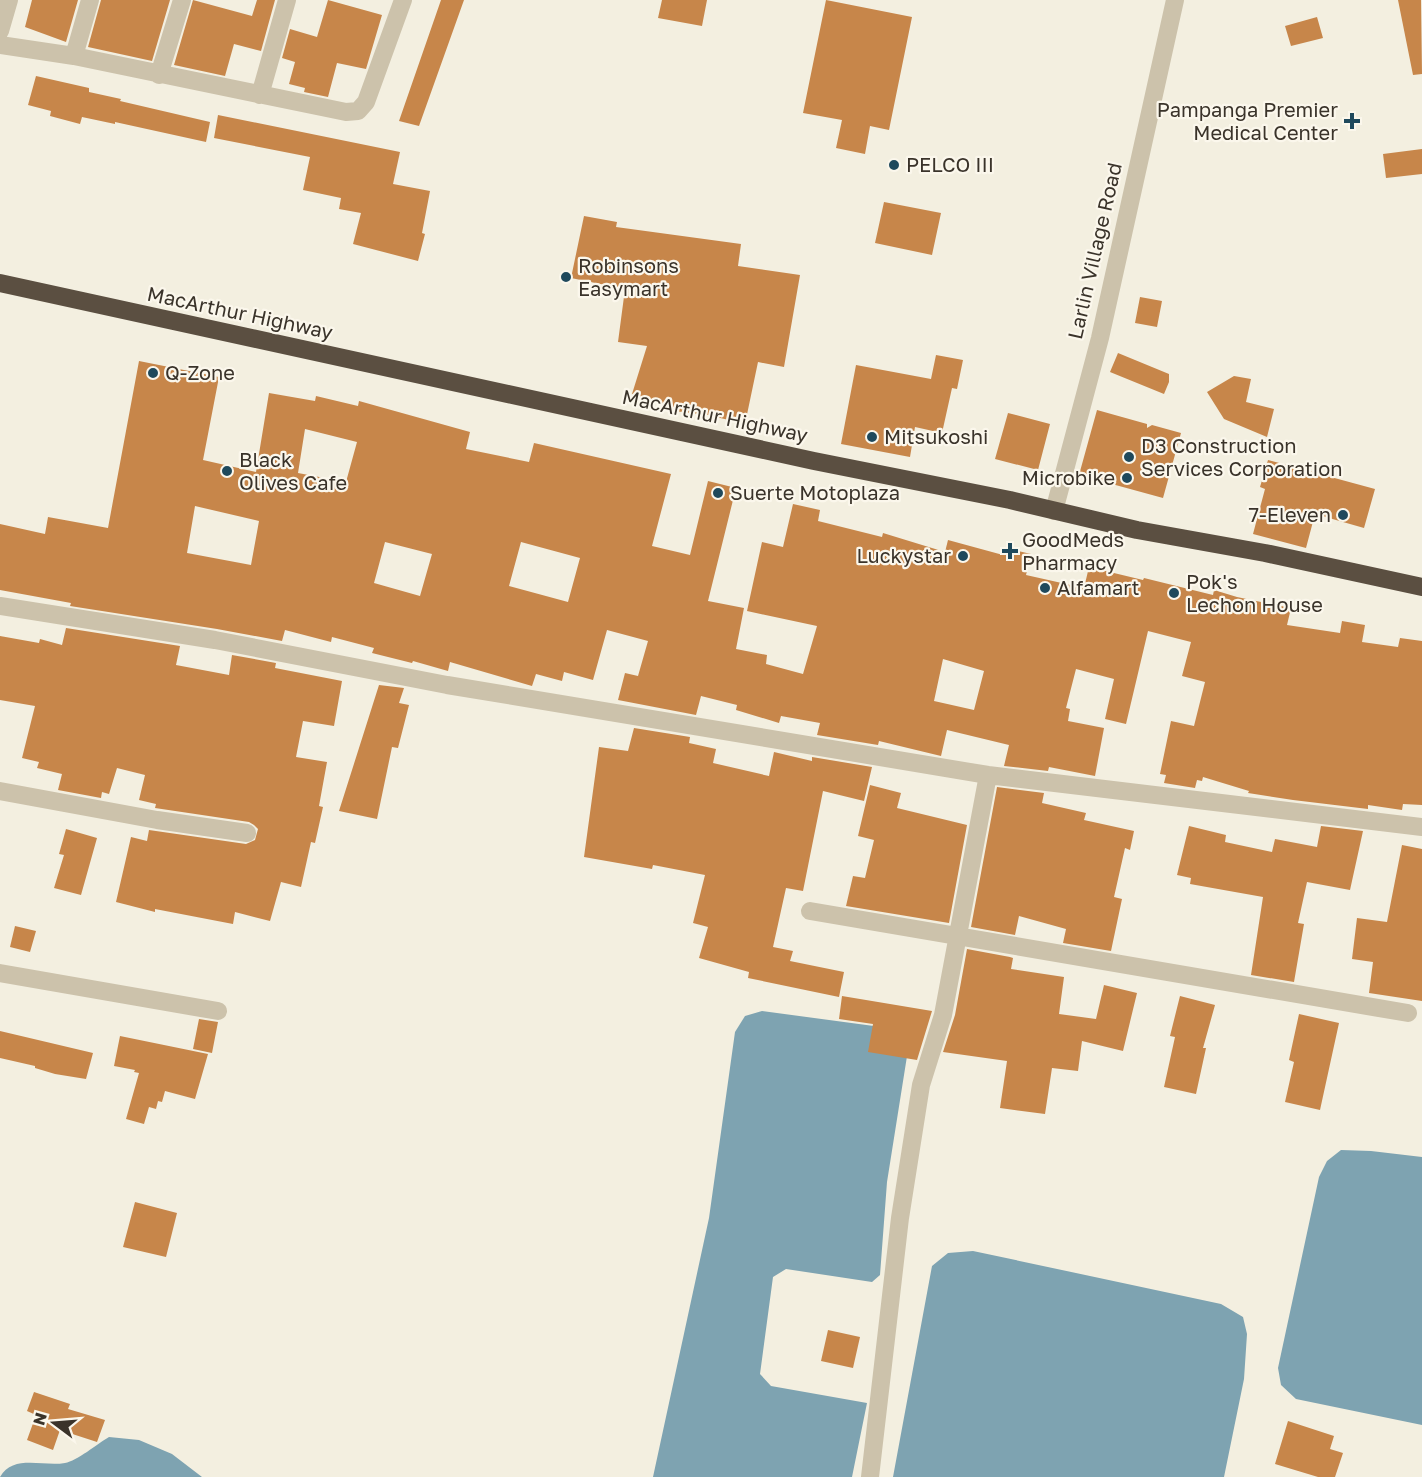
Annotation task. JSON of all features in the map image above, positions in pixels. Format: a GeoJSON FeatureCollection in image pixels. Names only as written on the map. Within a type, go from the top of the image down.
{"type":"FeatureCollection","features":[{"type":"Feature","properties":{"kind":"highway","name":"MacArthur Highway"},"geometry":{"type":"LineString","coordinates":[[0,283],[1137,530],[1277,555],[1422,587]]}},
{"type":"Feature","properties":{"kind":"street"},"geometry":{"type":"LineString","coordinates":[[0,31],[9,0]]}},
{"type":"Feature","properties":{"kind":"street"},"geometry":{"type":"LineString","coordinates":[[74,56],[90,0]]}},
{"type":"Feature","properties":{"kind":"street"},"geometry":{"type":"LineString","coordinates":[[159,75],[182,0]]}},
{"type":"Feature","properties":{"kind":"street"},"geometry":{"type":"LineString","coordinates":[[260,95],[287,0]]}},
{"type":"Feature","properties":{"kind":"street"},"geometry":{"type":"LineString","coordinates":[[0,45],[74,56],[346,112],[358,111],[366,102],[404,0]]}},
{"type":"Feature","properties":{"kind":"street","name":"Larlin Village Road"},"geometry":{"type":"LineString","coordinates":[[1054,512],[1100,338],[1176,0]]}},
{"type":"Feature","properties":{"kind":"street"},"geometry":{"type":"LineString","coordinates":[[0,606],[215,640],[469,688],[988,775],[1422,827]]}},
{"type":"Feature","properties":{"kind":"street"},"geometry":{"type":"LineString","coordinates":[[870,1477],[900,1218],[921,1085],[943,1015],[988,775]]}},
{"type":"Feature","properties":{"kind":"street"},"geometry":{"type":"LineString","coordinates":[[0,791],[157,820],[247,833]]}},
{"type":"Feature","properties":{"kind":"street"},"geometry":{"type":"LineString","coordinates":[[810,911],[1408,1013]]}},
{"type":"Feature","properties":{"kind":"street"},"geometry":{"type":"LineString","coordinates":[[0,973],[218,1011]]}},
{"type":"Feature","properties":{"kind":"water"},"geometry":{"type":"Polygon","coordinates":[[[762,1011],[911,1031],[887,1182],[880,1275],[872,1282],[786,1269],[773,1277],[760,1374],[771,1386],[867,1403],[852,1477],[653,1477],[709,1218],[735,1032],[745,1016],[762,1011]]]}},
{"type":"Feature","properties":{"kind":"water"},"geometry":{"type":"Polygon","coordinates":[[[1341,1150],[1422,1157],[1422,1425],[1296,1399],[1281,1385],[1278,1368],[1319,1177],[1327,1161],[1341,1150]]]}},
{"type":"Feature","properties":{"kind":"water"},"geometry":{"type":"Polygon","coordinates":[[[973,1251],[1221,1304],[1243,1317],[1247,1334],[1244,1379],[1224,1477],[893,1477],[932,1266],[948,1253],[973,1251]]]}},
{"type":"Feature","properties":{"kind":"water"},"geometry":{"type":"Polygon","coordinates":[[[109,1437],[139,1440],[172,1454],[202,1477],[0,1477],[6,1470],[20,1464],[70,1462],[109,1437]]]}},
{"type":"Feature","properties":{"kind":"building"},"geometry":{"type":"Polygon","coordinates":[[[32,0],[78,0],[66,42],[25,27],[32,0]]]}},
{"type":"Feature","properties":{"kind":"building"},"geometry":{"type":"Polygon","coordinates":[[[101,0],[170,0],[152,61],[88,47],[101,0]]]}},
{"type":"Feature","properties":{"kind":"building"},"geometry":{"type":"Polygon","coordinates":[[[193,0],[252,16],[257,0],[275,0],[261,51],[234,44],[225,76],[174,65],[193,0]]]}},
{"type":"Feature","properties":{"kind":"building"},"geometry":{"type":"Polygon","coordinates":[[[328,0],[382,15],[366,69],[337,63],[328,97],[304,92],[305,88],[289,84],[295,62],[282,58],[290,29],[317,37],[328,0]]]}},
{"type":"Feature","properties":{"kind":"building"},"geometry":{"type":"Polygon","coordinates":[[[441,0],[464,0],[419,126],[399,121],[441,0]]]}},
{"type":"Feature","properties":{"kind":"building"},"geometry":{"type":"Polygon","coordinates":[[[662,0],[707,0],[702,26],[658,18],[662,0]]]}},
{"type":"Feature","properties":{"kind":"building"},"geometry":{"type":"Polygon","coordinates":[[[826,0],[912,17],[889,130],[870,126],[865,154],[836,148],[842,120],[803,113],[826,0]]]}},
{"type":"Feature","properties":{"kind":"building"},"geometry":{"type":"Polygon","coordinates":[[[1398,0],[1421,0],[1422,74],[1413,75],[1398,0]]]}},
{"type":"Feature","properties":{"kind":"building"},"geometry":{"type":"Polygon","coordinates":[[[1317,17],[1323,38],[1291,46],[1285,26],[1317,17]]]}},
{"type":"Feature","properties":{"kind":"building"},"geometry":{"type":"Polygon","coordinates":[[[36,76],[89,88],[89,92],[121,99],[120,101],[210,122],[206,142],[115,122],[115,124],[82,117],[80,124],[50,116],[51,111],[28,105],[36,76]]]}},
{"type":"Feature","properties":{"kind":"building"},"geometry":{"type":"Polygon","coordinates":[[[218,115],[400,152],[393,184],[430,191],[422,233],[425,234],[418,261],[353,244],[361,213],[339,209],[341,198],[303,190],[310,157],[214,138],[218,115]]]}},
{"type":"Feature","properties":{"kind":"building"},"geometry":{"type":"Polygon","coordinates":[[[1422,149],[1422,174],[1386,178],[1383,154],[1422,149]]]}},
{"type":"Feature","properties":{"kind":"building"},"geometry":{"type":"Polygon","coordinates":[[[884,202],[941,213],[932,255],[875,243],[884,202]]]}},
{"type":"Feature","properties":{"kind":"building"},"geometry":{"type":"Polygon","coordinates":[[[584,216],[617,222],[616,227],[741,244],[738,266],[800,275],[784,367],[758,362],[745,424],[708,415],[674,411],[674,407],[632,394],[647,346],[618,342],[625,289],[571,278],[584,216]]]}},
{"type":"Feature","properties":{"kind":"building"},"geometry":{"type":"Polygon","coordinates":[[[1140,297],[1162,301],[1157,327],[1135,323],[1140,297]]]}},
{"type":"Feature","properties":{"kind":"building"},"geometry":{"type":"Polygon","coordinates":[[[1118,353],[1169,374],[1169,382],[1164,394],[1110,372],[1118,353]]]}},
{"type":"Feature","properties":{"kind":"building"},"geometry":{"type":"Polygon","coordinates":[[[936,355],[963,360],[957,389],[952,388],[942,433],[915,427],[910,457],[841,444],[856,365],[931,379],[936,355]]]}},
{"type":"Feature","properties":{"kind":"building"},"geometry":{"type":"Polygon","coordinates":[[[139,361],[219,377],[203,460],[256,472],[269,393],[315,401],[316,396],[358,406],[359,401],[470,432],[466,449],[529,462],[534,443],[671,474],[652,546],[690,555],[708,481],[736,488],[708,601],[744,608],[736,649],[767,655],[766,664],[803,674],[817,626],[747,611],[762,542],[783,547],[793,504],[820,510],[818,521],[882,537],[883,533],[945,552],[948,540],[1003,555],[1005,548],[1031,554],[1026,575],[1084,588],[1089,567],[1213,595],[1214,590],[1291,608],[1287,625],[1340,633],[1342,621],[1365,625],[1362,642],[1398,647],[1400,638],[1422,641],[1422,805],[1403,804],[1402,810],[1368,805],[1368,809],[1293,800],[1248,793],[1249,791],[1203,777],[1202,781],[1197,780],[1195,788],[1164,783],[1166,775],[1160,774],[1171,721],[1194,726],[1205,682],[1182,676],[1191,642],[1148,631],[1126,724],[1105,719],[1114,679],[1076,669],[1066,708],[1070,709],[1068,721],[1104,728],[1095,776],[1049,767],[1048,771],[1004,766],[1009,745],[947,730],[941,756],[879,741],[878,745],[817,735],[820,723],[781,716],[779,723],[736,710],[737,705],[701,696],[696,715],[618,700],[625,673],[638,676],[648,641],[607,630],[593,680],[564,672],[562,681],[536,674],[532,686],[450,662],[448,671],[413,661],[412,663],[372,653],[374,648],[332,637],[331,642],[285,630],[282,641],[70,606],[71,603],[0,590],[0,524],[45,534],[48,517],[108,528],[139,361]],[[305,429],[298,473],[346,482],[357,442],[305,429]],[[195,506],[187,553],[251,565],[259,521],[195,506]],[[385,542],[374,583],[420,596],[432,554],[385,542]],[[521,542],[509,586],[568,602],[580,558],[521,542]],[[943,659],[934,701],[974,710],[984,671],[943,659]]]}},
{"type":"Feature","properties":{"kind":"building"},"geometry":{"type":"Polygon","coordinates":[[[1234,376],[1251,379],[1246,402],[1274,409],[1267,437],[1224,419],[1207,392],[1234,376]]]}},
{"type":"Feature","properties":{"kind":"building","name":"D3 Construction Services Corporation"},"geometry":{"type":"Polygon","coordinates":[[[1097,410],[1147,424],[1147,428],[1152,425],[1181,433],[1163,498],[1079,475],[1097,410]]]}},
{"type":"Feature","properties":{"kind":"building"},"geometry":{"type":"Polygon","coordinates":[[[1008,413],[1050,424],[1038,470],[995,459],[1008,413]]]}},
{"type":"Feature","properties":{"kind":"building"},"geometry":{"type":"Polygon","coordinates":[[[1268,460],[1375,489],[1364,528],[1315,514],[1306,548],[1253,534],[1265,489],[1260,487],[1268,460]]]}},
{"type":"Feature","properties":{"kind":"building"},"geometry":{"type":"Polygon","coordinates":[[[66,628],[180,646],[176,665],[229,675],[232,655],[276,663],[275,668],[342,681],[334,726],[303,721],[296,757],[327,762],[319,806],[323,807],[315,843],[311,842],[301,887],[281,882],[270,921],[235,912],[233,924],[155,909],[155,912],[116,902],[131,837],[147,841],[149,830],[246,844],[255,840],[258,829],[249,822],[155,808],[156,804],[139,800],[145,775],[117,768],[109,794],[102,792],[101,798],[58,790],[62,774],[37,768],[39,762],[22,758],[35,706],[0,700],[0,636],[39,643],[40,639],[62,645],[66,628]]]}},
{"type":"Feature","properties":{"kind":"building"},"geometry":{"type":"Polygon","coordinates":[[[379,685],[404,688],[399,703],[409,705],[398,748],[392,747],[377,819],[339,811],[379,685]]]}},
{"type":"Feature","properties":{"kind":"building"},"geometry":{"type":"Polygon","coordinates":[[[634,728],[690,737],[689,743],[716,749],[713,763],[769,776],[774,752],[812,761],[812,757],[872,767],[864,801],[823,791],[803,891],[786,888],[773,947],[793,951],[790,961],[844,972],[839,997],[748,978],[749,972],[699,958],[708,927],[693,923],[705,875],[653,865],[652,869],[584,857],[599,747],[628,751],[634,728]]]}},
{"type":"Feature","properties":{"kind":"building"},"geometry":{"type":"Polygon","coordinates":[[[870,785],[901,793],[897,808],[967,825],[949,923],[846,906],[853,876],[865,878],[874,840],[858,836],[870,785]]]}},
{"type":"Feature","properties":{"kind":"building"},"geometry":{"type":"Polygon","coordinates":[[[997,787],[1044,793],[1042,803],[1086,813],[1084,820],[1134,831],[1130,850],[1125,848],[1114,897],[1122,899],[1111,951],[1063,943],[1066,929],[1019,916],[1015,935],[971,927],[997,787]]]}},
{"type":"Feature","properties":{"kind":"building"},"geometry":{"type":"Polygon","coordinates":[[[1189,826],[1226,835],[1225,842],[1272,852],[1275,839],[1317,847],[1321,826],[1363,831],[1350,890],[1307,882],[1298,923],[1304,924],[1294,982],[1251,975],[1263,897],[1190,884],[1191,878],[1177,875],[1189,826]]]}},
{"type":"Feature","properties":{"kind":"building"},"geometry":{"type":"Polygon","coordinates":[[[66,829],[97,838],[81,895],[54,888],[64,855],[59,854],[66,829]]]}},
{"type":"Feature","properties":{"kind":"building"},"geometry":{"type":"Polygon","coordinates":[[[1402,845],[1422,849],[1422,1001],[1369,993],[1373,962],[1352,959],[1357,918],[1387,922],[1402,845]]]}},
{"type":"Feature","properties":{"kind":"building"},"geometry":{"type":"Polygon","coordinates":[[[15,926],[36,931],[30,952],[10,947],[15,926]]]}},
{"type":"Feature","properties":{"kind":"building"},"geometry":{"type":"Polygon","coordinates":[[[967,949],[1013,958],[1011,969],[1064,977],[1059,1014],[1096,1019],[1104,985],[1137,993],[1123,1051],[1082,1041],[1078,1071],[1052,1068],[1045,1114],[1000,1108],[1007,1061],[943,1052],[955,1015],[967,949]]]}},
{"type":"Feature","properties":{"kind":"building"},"geometry":{"type":"Polygon","coordinates":[[[842,996],[932,1011],[917,1060],[868,1052],[873,1024],[839,1019],[842,996]]]}},
{"type":"Feature","properties":{"kind":"building"},"geometry":{"type":"Polygon","coordinates":[[[1180,996],[1215,1005],[1203,1048],[1206,1048],[1196,1094],[1164,1087],[1175,1037],[1170,1036],[1180,996]]]}},
{"type":"Feature","properties":{"kind":"building"},"geometry":{"type":"Polygon","coordinates":[[[1299,1014],[1339,1023],[1320,1110],[1285,1102],[1294,1062],[1289,1060],[1299,1014]]]}},
{"type":"Feature","properties":{"kind":"building"},"geometry":{"type":"Polygon","coordinates":[[[199,1019],[218,1022],[212,1053],[193,1049],[199,1019]]]}},
{"type":"Feature","properties":{"kind":"building"},"geometry":{"type":"Polygon","coordinates":[[[0,1031],[93,1053],[86,1079],[55,1074],[35,1068],[35,1066],[0,1058],[0,1031]]]}},
{"type":"Feature","properties":{"kind":"building"},"geometry":{"type":"Polygon","coordinates":[[[120,1036],[208,1054],[195,1099],[165,1091],[162,1102],[158,1101],[156,1109],[149,1107],[144,1124],[126,1119],[139,1073],[134,1072],[135,1070],[114,1066],[120,1036]]]}},
{"type":"Feature","properties":{"kind":"building"},"geometry":{"type":"Polygon","coordinates":[[[135,1202],[177,1213],[166,1257],[123,1247],[135,1202]]]}},
{"type":"Feature","properties":{"kind":"building"},"geometry":{"type":"Polygon","coordinates":[[[828,1330],[860,1337],[853,1368],[821,1361],[828,1330]]]}},
{"type":"Feature","properties":{"kind":"building"},"geometry":{"type":"Polygon","coordinates":[[[34,1392],[70,1404],[68,1409],[105,1420],[97,1442],[60,1430],[53,1450],[27,1440],[36,1415],[27,1411],[34,1392]]]}},
{"type":"Feature","properties":{"kind":"building"},"geometry":{"type":"Polygon","coordinates":[[[1288,1421],[1334,1436],[1330,1449],[1343,1453],[1335,1477],[1318,1477],[1275,1464],[1288,1421]]]}},
{"type":"Feature","properties":{"kind":"place","name":"Pampanga Premier Medical Center"},"geometry":{"type":"Point","coordinates":[1352,121]}},
{"type":"Feature","properties":{"kind":"place","name":"PELCO III"},"geometry":{"type":"Point","coordinates":[894,165]}},
{"type":"Feature","properties":{"kind":"place","name":"Robinsons Easymart"},"geometry":{"type":"Point","coordinates":[566,277]}},
{"type":"Feature","properties":{"kind":"place","name":"Q-Zone"},"geometry":{"type":"Point","coordinates":[153,373]}},
{"type":"Feature","properties":{"kind":"place","name":"Mitsukoshi"},"geometry":{"type":"Point","coordinates":[872,437]}},
{"type":"Feature","properties":{"kind":"place","name":"D3 Construction Services Corporation"},"geometry":{"type":"Point","coordinates":[1129,457]}},
{"type":"Feature","properties":{"kind":"place","name":"Black Olives Cafe"},"geometry":{"type":"Point","coordinates":[227,471]}},
{"type":"Feature","properties":{"kind":"place","name":"Microbike"},"geometry":{"type":"Point","coordinates":[1127,478]}},
{"type":"Feature","properties":{"kind":"place","name":"Suerte Motoplaza"},"geometry":{"type":"Point","coordinates":[718,493]}},
{"type":"Feature","properties":{"kind":"place","name":"7-Eleven"},"geometry":{"type":"Point","coordinates":[1343,515]}},
{"type":"Feature","properties":{"kind":"place","name":"GoodMeds Pharmacy"},"geometry":{"type":"Point","coordinates":[1010,551]}},
{"type":"Feature","properties":{"kind":"place","name":"Luckystar"},"geometry":{"type":"Point","coordinates":[963,556]}},
{"type":"Feature","properties":{"kind":"place","name":"Alfamart"},"geometry":{"type":"Point","coordinates":[1045,588]}},
{"type":"Feature","properties":{"kind":"place","name":"Pok's Lechon House"},"geometry":{"type":"Point","coordinates":[1174,593]}}]}
